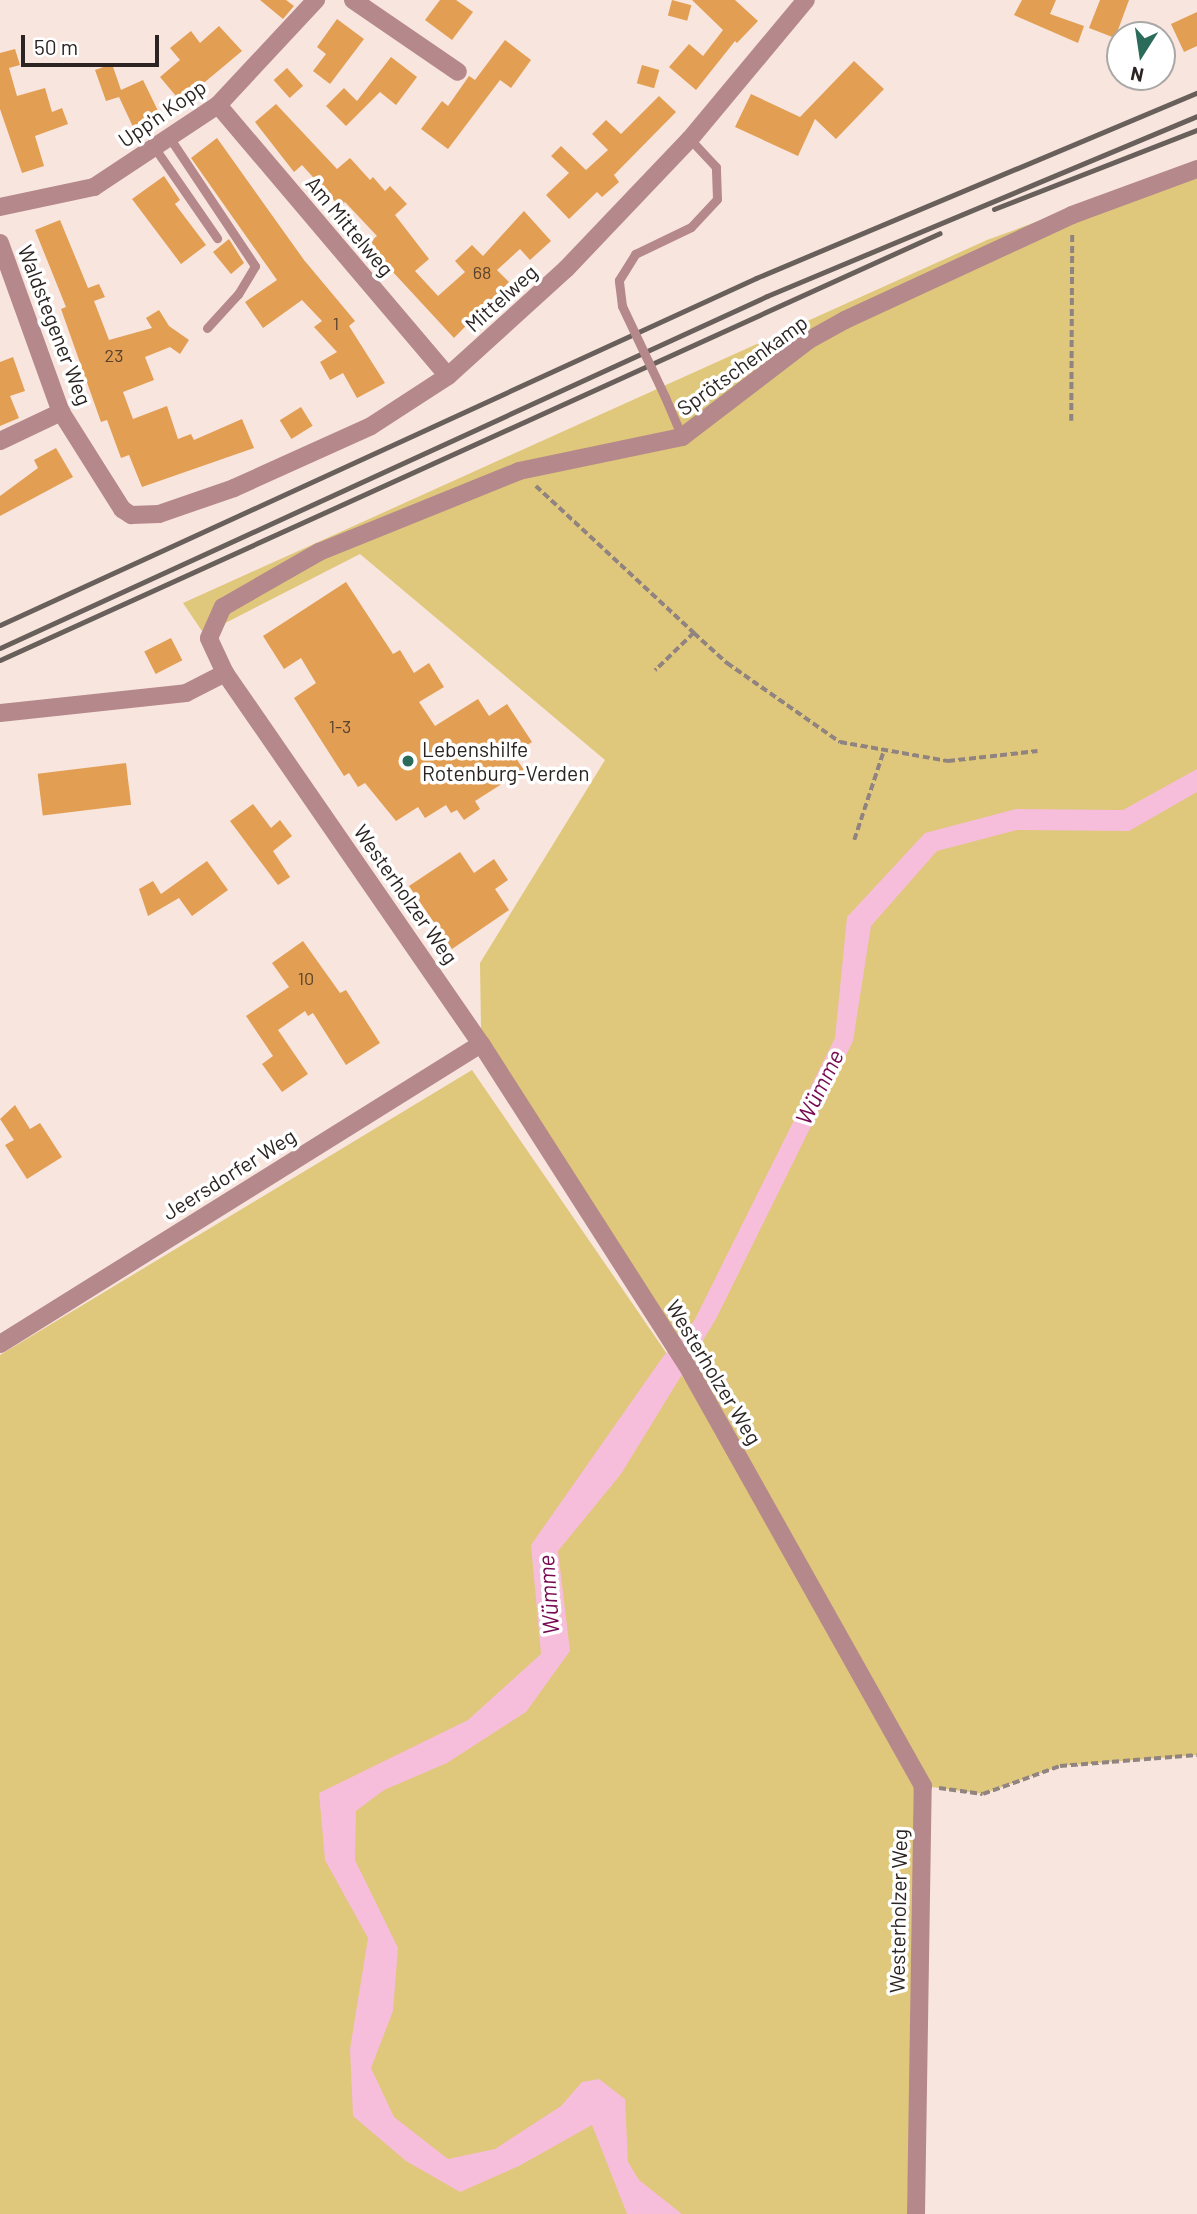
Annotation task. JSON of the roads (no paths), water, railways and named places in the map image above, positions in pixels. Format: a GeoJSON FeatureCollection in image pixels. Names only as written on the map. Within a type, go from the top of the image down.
{"type":"FeatureCollection","features":[{"type":"Feature","properties":{"kind":"street","name":"Upp'n Kopp"},"geometry":{"type":"LineString","coordinates":[[0,207],[94,187],[218,105],[316,0]]}},
{"type":"Feature","properties":{"kind":"street"},"geometry":{"type":"LineString","coordinates":[[353,0],[458,72]]}},
{"type":"Feature","properties":{"kind":"street","name":"Mittelweg"},"geometry":{"type":"LineString","coordinates":[[145,517],[282,468],[371,426],[447,376],[566,269],[690,139],[806,0]]}},
{"type":"Feature","properties":{"kind":"street","name":"Am Mittelweg"},"geometry":{"type":"LineString","coordinates":[[218,105],[447,376]]}},
{"type":"Feature","properties":{"kind":"street","name":"Sprötschenkamp"},"geometry":{"type":"LineString","coordinates":[[209,638],[223,607],[319,552],[519,471],[681,437],[809,340],[1072,215],[1197,169]]}},
{"type":"Feature","properties":{"kind":"street","name":"Waldstegener Weg"},"geometry":{"type":"LineString","coordinates":[[0,243],[61,412],[116,500],[131,515],[145,517]]}},
{"type":"Feature","properties":{"kind":"street"},"geometry":{"type":"LineString","coordinates":[[0,441],[61,412]]}},
{"type":"Feature","properties":{"kind":"street","name":"Westerholzer Weg"},"geometry":{"type":"LineString","coordinates":[[209,638],[225,673],[481,1044],[647,1302],[691,1373],[923,1786],[916,2214]]}},
{"type":"Feature","properties":{"kind":"street"},"geometry":{"type":"LineString","coordinates":[[0,713],[186,693],[225,673]]}},
{"type":"Feature","properties":{"kind":"street","name":"Jeersdorfer Weg"},"geometry":{"type":"LineString","coordinates":[[0,1344],[481,1044]]}},
{"type":"Feature","properties":{"kind":"lane"},"geometry":{"type":"LineString","coordinates":[[681,437],[622,306],[619,280],[635,254],[691,228],[717,199],[716,167],[690,139]]}},
{"type":"Feature","properties":{"kind":"lane"},"geometry":{"type":"LineString","coordinates":[[162,142],[217,238]]}},
{"type":"Feature","properties":{"kind":"lane"},"geometry":{"type":"LineString","coordinates":[[162,142],[255,266],[238,294],[207,328]]}},
{"type":"Feature","properties":{"kind":"water","name":"Wümme"},"geometry":{"type":"Polygon","coordinates":[[[1197,769],[1197,792],[1129,831],[1017,830],[937,851],[871,926],[853,1041],[716,1319],[621,1474],[558,1551],[570,1651],[526,1712],[447,1763],[384,1790],[356,1811],[355,1860],[398,1948],[393,2011],[371,2068],[394,2117],[448,2159],[495,2149],[561,2106],[582,2082],[599,2079],[625,2099],[628,2162],[639,2180],[682,2214],[627,2214],[592,2125],[519,2166],[460,2192],[406,2161],[353,2116],[350,2049],[368,1938],[325,1860],[319,1793],[468,1720],[541,1654],[531,1545],[662,1358],[694,1321],[835,1038],[847,917],[925,833],[1016,809],[1123,810],[1197,769]]]}},
{"type":"Feature","properties":{"kind":"railway"},"geometry":{"type":"LineString","coordinates":[[0,625],[756,278],[1197,93]]}},
{"type":"Feature","properties":{"kind":"railway"},"geometry":{"type":"LineString","coordinates":[[0,648],[767,296],[1197,116]]}},
{"type":"Feature","properties":{"kind":"railway"},"geometry":{"type":"LineString","coordinates":[[994,209],[1197,130]]}},
{"type":"Feature","properties":{"kind":"railway"},"geometry":{"type":"LineString","coordinates":[[0,660],[940,233]]}},
{"type":"Feature","properties":{"kind":"place","name":"Lebenshilfe Rotenburg-Verden"},"geometry":{"type":"Point","coordinates":[408,761]}}]}
